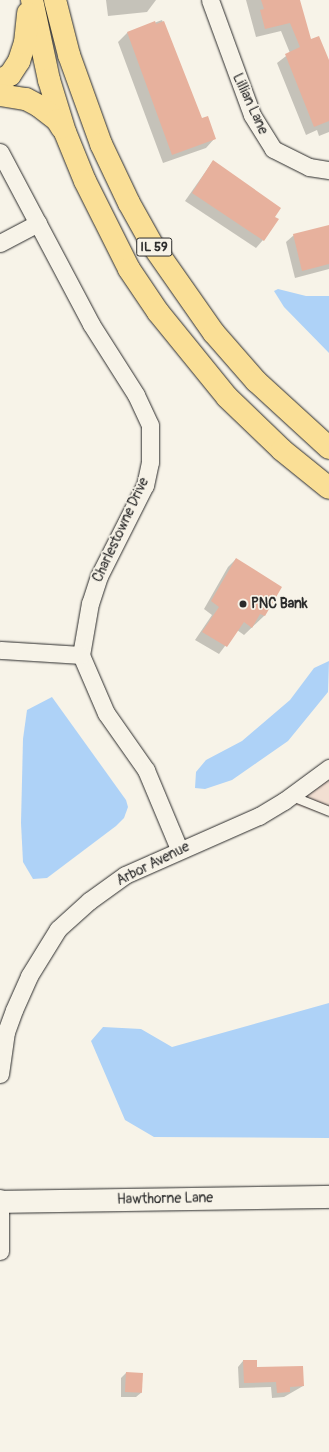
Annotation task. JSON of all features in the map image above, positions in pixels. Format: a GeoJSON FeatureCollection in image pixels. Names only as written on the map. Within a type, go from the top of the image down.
{"type":"FeatureCollection","features":[{"type":"Feature","properties":{"kind":"main road"},"geometry":{"type":"LineString","coordinates":[[0,80],[10,75],[19,61],[25,43],[28,0]]}},
{"type":"Feature","properties":{"kind":"main road","name":"IL 59"},"geometry":{"type":"LineString","coordinates":[[32,0],[49,80],[65,132],[84,181],[130,269],[158,312],[227,397],[282,450],[329,488]]}},
{"type":"Feature","properties":{"kind":"main road","name":"IL 59"},"geometry":{"type":"LineString","coordinates":[[55,0],[68,55],[101,144],[129,203],[154,246],[214,333],[245,369],[294,418],[329,448]]}},
{"type":"Feature","properties":{"kind":"main road"},"geometry":{"type":"LineString","coordinates":[[0,95],[26,99],[57,120],[65,132]]}},
{"type":"Feature","properties":{"kind":"street","name":"Lillian Lane"},"geometry":{"type":"LineString","coordinates":[[210,0],[252,115],[273,149],[309,167],[329,170]]}},
{"type":"Feature","properties":{"kind":"street","name":"Charlestowne Drive"},"geometry":{"type":"LineString","coordinates":[[0,152],[91,324],[136,395],[150,425],[151,457],[145,485],[99,576],[90,603],[81,655]]}},
{"type":"Feature","properties":{"kind":"street"},"geometry":{"type":"LineString","coordinates":[[0,243],[38,223]]}},
{"type":"Feature","properties":{"kind":"street"},"geometry":{"type":"LineString","coordinates":[[0,650],[81,655],[106,713],[146,770],[179,849]]}},
{"type":"Feature","properties":{"kind":"street","name":"Arbor Avenue"},"geometry":{"type":"LineString","coordinates":[[0,1074],[6,1032],[14,1010],[29,976],[58,929],[89,901],[125,875],[179,849],[259,816],[292,796],[329,768]]}},
{"type":"Feature","properties":{"kind":"street","name":"Hawthorne Lane"},"geometry":{"type":"LineString","coordinates":[[0,1202],[329,1197]]}},
{"type":"Feature","properties":{"kind":"street"},"geometry":{"type":"LineString","coordinates":[[0,1198],[0,1251]]}},
{"type":"Feature","properties":{"kind":"lane"},"geometry":{"type":"LineString","coordinates":[[292,796],[329,811]]}},
{"type":"Feature","properties":{"kind":"shaded area"},"geometry":{"type":"Polygon","coordinates":[[[329,767],[329,816],[284,801],[329,767]]]}},
{"type":"Feature","properties":{"kind":"water"},"geometry":{"type":"Polygon","coordinates":[[[278,289],[306,296],[329,296],[329,353],[284,307],[274,291],[278,289]]]}},
{"type":"Feature","properties":{"kind":"water"},"geometry":{"type":"Polygon","coordinates":[[[329,661],[328,692],[288,741],[232,780],[205,789],[195,788],[196,772],[206,760],[242,741],[290,700],[314,668],[329,661]]]}},
{"type":"Feature","properties":{"kind":"water"},"geometry":{"type":"Polygon","coordinates":[[[52,697],[126,800],[128,807],[124,818],[116,826],[47,878],[33,879],[23,862],[21,823],[23,739],[27,710],[52,697]]]}},
{"type":"Feature","properties":{"kind":"water"},"geometry":{"type":"Polygon","coordinates":[[[329,1003],[329,1138],[154,1137],[125,1120],[91,1041],[103,1027],[141,1029],[172,1047],[329,1003]]]}},
{"type":"Feature","properties":{"kind":"building"},"geometry":{"type":"Polygon","coordinates":[[[261,0],[300,0],[311,39],[319,36],[329,60],[329,121],[314,127],[285,54],[300,47],[290,23],[265,29],[260,10],[264,9],[261,0]]]}},
{"type":"Feature","properties":{"kind":"building"},"geometry":{"type":"Polygon","coordinates":[[[155,21],[156,24],[164,21],[202,118],[208,116],[216,139],[172,155],[127,32],[155,21]]]}},
{"type":"Feature","properties":{"kind":"building"},"geometry":{"type":"Polygon","coordinates":[[[213,160],[281,208],[275,217],[279,219],[264,241],[192,193],[213,160]]]}},
{"type":"Feature","properties":{"kind":"building"},"geometry":{"type":"Polygon","coordinates":[[[329,225],[329,264],[302,271],[293,234],[329,225]]]}},
{"type":"Feature","properties":{"kind":"building","name":"PNC Bank"},"geometry":{"type":"Polygon","coordinates":[[[236,558],[282,587],[265,616],[260,614],[252,628],[244,622],[227,647],[202,632],[219,607],[211,601],[236,558]]]}},
{"type":"Feature","properties":{"kind":"building"},"geometry":{"type":"Polygon","coordinates":[[[243,1360],[257,1360],[257,1367],[303,1366],[304,1386],[290,1387],[290,1392],[277,1393],[276,1382],[244,1383],[243,1360]]]}},
{"type":"Feature","properties":{"kind":"building"},"geometry":{"type":"Polygon","coordinates":[[[126,1372],[143,1373],[142,1393],[125,1392],[126,1372]]]}},
{"type":"Feature","properties":{"kind":"place","name":"PNC Bank"},"geometry":{"type":"Point","coordinates":[243,604]}}]}
